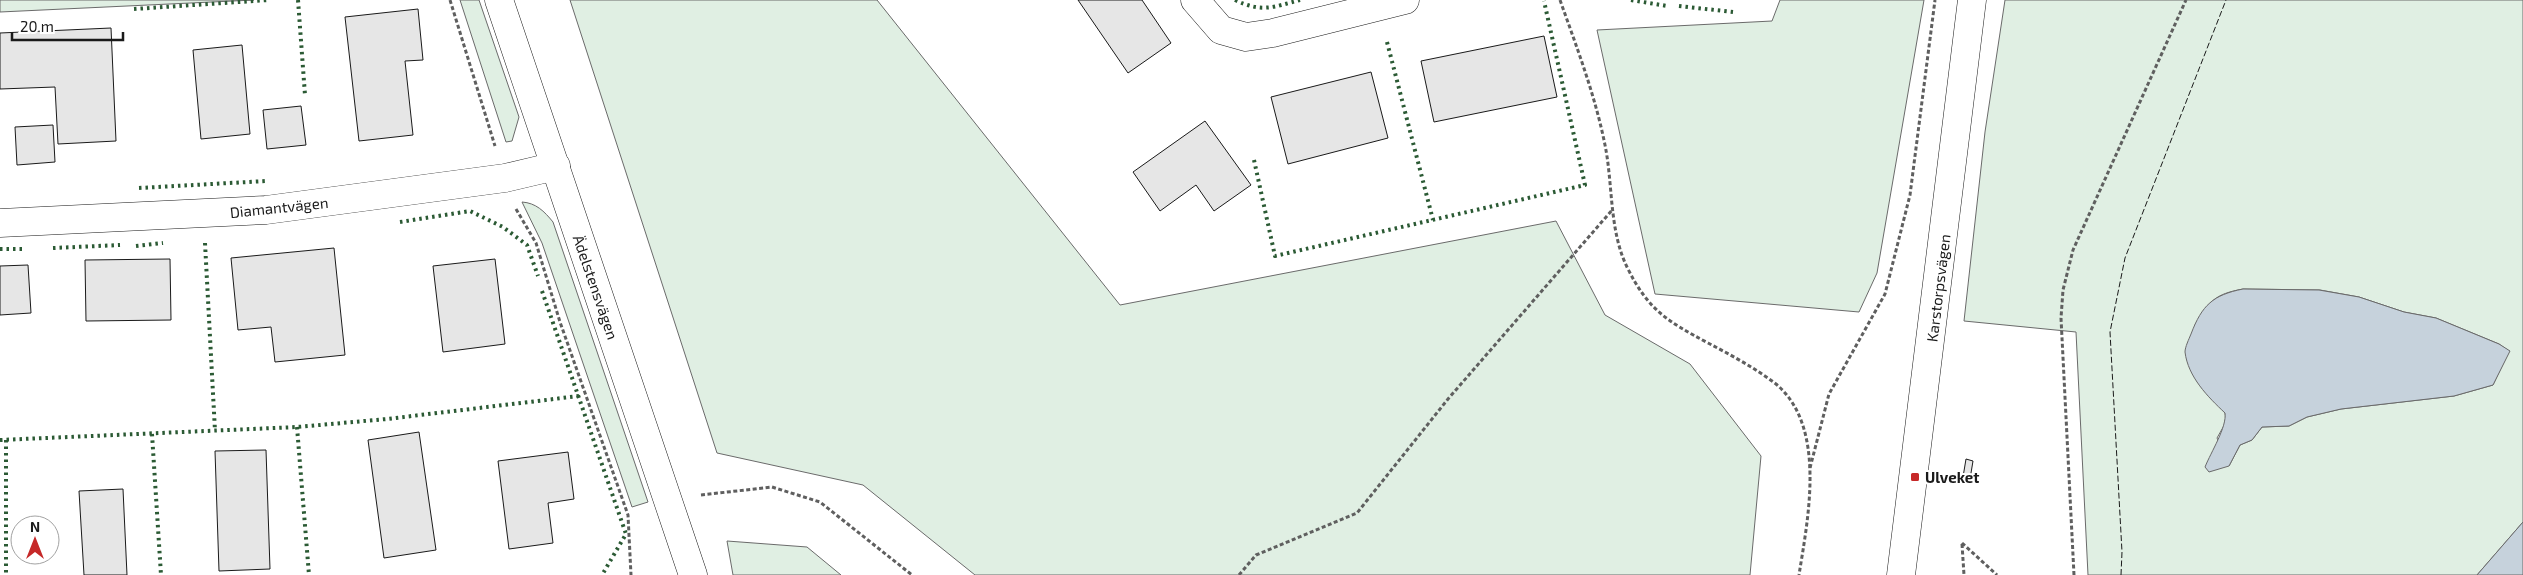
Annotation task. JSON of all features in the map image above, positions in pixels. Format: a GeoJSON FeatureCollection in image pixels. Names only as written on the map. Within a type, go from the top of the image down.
{"type":"FeatureCollection","features":[{"type":"Feature","properties":{"kind":"street","name":"Ädelstensvägen"},"geometry":{"type":"LineString","coordinates":[[499,0],[692,575]]}},
{"type":"Feature","properties":{"kind":"street"},"geometry":{"type":"LineString","coordinates":[[1195,0],[1221,30],[1246,37],[1273,33],[1406,0]]}},
{"type":"Feature","properties":{"kind":"street","name":"Karstorpsvägen"},"geometry":{"type":"LineString","coordinates":[[1901,575],[1972,0]]}},
{"type":"Feature","properties":{"kind":"street","name":"Diamantvägen"},"geometry":{"type":"LineString","coordinates":[[0,223],[266,210],[505,178],[556,166]]}},
{"type":"Feature","properties":{"kind":"path"},"geometry":{"type":"LineString","coordinates":[[450,0],[515,208],[536,243],[563,331],[628,515],[631,575]]}},
{"type":"Feature","properties":{"kind":"path"},"geometry":{"type":"LineString","coordinates":[[1560,0],[1598,113],[1605,148],[1613,209],[1626,265],[1644,297],[1663,318],[1723,351],[1777,385],[1792,402],[1805,431],[1810,469],[1809,505],[1799,575]]}},
{"type":"Feature","properties":{"kind":"path"},"geometry":{"type":"LineString","coordinates":[[1810,469],[1829,394],[1885,294],[1910,194],[1935,0]]}},
{"type":"Feature","properties":{"kind":"path"},"geometry":{"type":"LineString","coordinates":[[2074,575],[2061,357],[2062,290],[2073,250],[2186,0]]}},
{"type":"Feature","properties":{"kind":"path"},"geometry":{"type":"LineString","coordinates":[[1239,575],[1256,555],[1357,513],[1448,399],[1613,209]]}},
{"type":"Feature","properties":{"kind":"path"},"geometry":{"type":"LineString","coordinates":[[696,496],[772,487],[820,502],[912,575]]}},
{"type":"Feature","properties":{"kind":"path"},"geometry":{"type":"LineString","coordinates":[[1964,575],[1962,543],[1997,575]]}},
{"type":"Feature","properties":{"kind":"green space"},"geometry":{"type":"Polygon","coordinates":[[[0,0],[254,0],[0,12],[0,0]]]}},
{"type":"Feature","properties":{"kind":"green space"},"geometry":{"type":"Polygon","coordinates":[[[460,0],[479,0],[519,117],[512,141],[506,142],[460,0]]]}},
{"type":"Feature","properties":{"kind":"green space"},"geometry":{"type":"Polygon","coordinates":[[[570,0],[877,0],[1120,305],[1556,221],[1605,315],[1690,364],[1761,456],[1750,575],[975,575],[863,485],[717,453],[570,0]]]}},
{"type":"Feature","properties":{"kind":"green space"},"geometry":{"type":"Polygon","coordinates":[[[1780,0],[1924,0],[1877,273],[1859,312],[1655,294],[1597,30],[1772,21],[1780,0]]]}},
{"type":"Feature","properties":{"kind":"green space"},"geometry":{"type":"Polygon","coordinates":[[[2005,0],[2523,0],[2523,522],[2477,575],[2088,575],[2076,332],[1964,321],[1985,132],[2005,0]],[[2243,289],[2233,291],[2219,296],[2209,304],[2195,325],[2225,412],[2226,422],[2217,438],[2229,466],[2240,445],[2252,440],[2262,427],[2289,426],[2307,417],[2341,409],[2454,396],[2493,385],[2509,351],[2499,344],[2436,318],[2404,312],[2359,297],[2320,290],[2243,289]]]}},
{"type":"Feature","properties":{"kind":"green space"},"geometry":{"type":"Polygon","coordinates":[[[522,202],[539,208],[553,222],[648,502],[632,507],[542,243],[522,202]]]}},
{"type":"Feature","properties":{"kind":"green space"},"geometry":{"type":"Polygon","coordinates":[[[727,541],[807,547],[841,575],[733,575],[727,541]]]}},
{"type":"Feature","properties":{"kind":"shaded area"},"geometry":{"type":"Polygon","coordinates":[[[2243,289],[2319,290],[2359,297],[2404,312],[2436,318],[2499,344],[2510,351],[2493,385],[2454,396],[2341,409],[2307,417],[2289,426],[2262,427],[2252,440],[2240,445],[2229,466],[2209,472],[2205,467],[2224,425],[2225,413],[2194,378],[2185,350],[2195,324],[2204,309],[2216,298],[2243,289]]]}},
{"type":"Feature","properties":{"kind":"shaded area"},"geometry":{"type":"Polygon","coordinates":[[[2523,522],[2523,575],[2477,575],[2523,522]]]}},
{"type":"Feature","properties":{"kind":"building"},"geometry":{"type":"Polygon","coordinates":[[[1078,0],[1142,0],[1171,43],[1128,73],[1078,0]]]}},
{"type":"Feature","properties":{"kind":"building"},"geometry":{"type":"Polygon","coordinates":[[[418,9],[423,60],[405,61],[413,135],[359,141],[345,17],[418,9]]]}},
{"type":"Feature","properties":{"kind":"building"},"geometry":{"type":"Polygon","coordinates":[[[111,28],[116,141],[58,144],[55,87],[0,89],[0,33],[111,28]]]}},
{"type":"Feature","properties":{"kind":"building"},"geometry":{"type":"Polygon","coordinates":[[[1544,36],[1557,97],[1434,122],[1421,61],[1544,36]]]}},
{"type":"Feature","properties":{"kind":"building"},"geometry":{"type":"Polygon","coordinates":[[[242,45],[250,134],[201,139],[193,50],[242,45]]]}},
{"type":"Feature","properties":{"kind":"building"},"geometry":{"type":"Polygon","coordinates":[[[1371,72],[1388,138],[1288,164],[1271,97],[1371,72]]]}},
{"type":"Feature","properties":{"kind":"building"},"geometry":{"type":"Polygon","coordinates":[[[301,106],[306,145],[267,149],[263,110],[301,106]]]}},
{"type":"Feature","properties":{"kind":"building"},"geometry":{"type":"Polygon","coordinates":[[[1205,121],[1251,185],[1214,211],[1196,185],[1160,211],[1133,172],[1205,121]]]}},
{"type":"Feature","properties":{"kind":"building"},"geometry":{"type":"Polygon","coordinates":[[[53,125],[55,162],[17,165],[15,127],[53,125]]]}},
{"type":"Feature","properties":{"kind":"building"},"geometry":{"type":"Polygon","coordinates":[[[334,248],[345,355],[275,362],[271,327],[238,330],[231,258],[334,248]]]}},
{"type":"Feature","properties":{"kind":"building"},"geometry":{"type":"Polygon","coordinates":[[[170,259],[171,320],[86,321],[85,260],[170,259]]]}},
{"type":"Feature","properties":{"kind":"building"},"geometry":{"type":"Polygon","coordinates":[[[495,259],[505,344],[443,352],[433,266],[495,259]]]}},
{"type":"Feature","properties":{"kind":"building"},"geometry":{"type":"Polygon","coordinates":[[[28,265],[31,313],[0,315],[0,266],[28,265]]]}},
{"type":"Feature","properties":{"kind":"building"},"geometry":{"type":"Polygon","coordinates":[[[419,432],[436,550],[384,558],[368,440],[419,432]]]}},
{"type":"Feature","properties":{"kind":"building"},"geometry":{"type":"Polygon","coordinates":[[[266,450],[270,569],[219,571],[215,451],[266,450]]]}},
{"type":"Feature","properties":{"kind":"building"},"geometry":{"type":"Polygon","coordinates":[[[568,452],[574,499],[548,503],[553,543],[509,549],[498,461],[568,452]]]}},
{"type":"Feature","properties":{"kind":"building"},"geometry":{"type":"Polygon","coordinates":[[[1966,459],[1973,461],[1970,479],[1963,477],[1966,459]]]}},
{"type":"Feature","properties":{"kind":"building"},"geometry":{"type":"Polygon","coordinates":[[[123,489],[127,575],[84,575],[79,491],[123,489]]]}},
{"type":"Feature","properties":{"kind":"hedge"},"geometry":{"type":"LineString","coordinates":[[134,9],[269,0]]}},
{"type":"Feature","properties":{"kind":"hedge"},"geometry":{"type":"LineString","coordinates":[[298,0],[305,95]]}},
{"type":"Feature","properties":{"kind":"hedge"},"geometry":{"type":"LineString","coordinates":[[1235,0],[1260,8],[1275,7],[1300,0]]}},
{"type":"Feature","properties":{"kind":"hedge"},"geometry":{"type":"LineString","coordinates":[[1631,0],[1667,6]]}},
{"type":"Feature","properties":{"kind":"hedge"},"geometry":{"type":"LineString","coordinates":[[1254,160],[1275,256],[1585,185],[1544,1]]}},
{"type":"Feature","properties":{"kind":"hedge"},"geometry":{"type":"LineString","coordinates":[[1679,6],[1733,12]]}},
{"type":"Feature","properties":{"kind":"hedge"},"geometry":{"type":"LineString","coordinates":[[1387,42],[1433,220]]}},
{"type":"Feature","properties":{"kind":"hedge"},"geometry":{"type":"LineString","coordinates":[[139,188],[266,181]]}},
{"type":"Feature","properties":{"kind":"hedge"},"geometry":{"type":"LineString","coordinates":[[400,222],[470,211],[503,227],[527,245],[538,276]]}},
{"type":"Feature","properties":{"kind":"hedge"},"geometry":{"type":"LineString","coordinates":[[136,246],[163,243]]}},
{"type":"Feature","properties":{"kind":"hedge"},"geometry":{"type":"LineString","coordinates":[[205,243],[215,431]]}},
{"type":"Feature","properties":{"kind":"hedge"},"geometry":{"type":"LineString","coordinates":[[53,248],[120,245]]}},
{"type":"Feature","properties":{"kind":"hedge"},"geometry":{"type":"LineString","coordinates":[[0,249],[26,249]]}},
{"type":"Feature","properties":{"kind":"hedge"},"geometry":{"type":"LineString","coordinates":[[542,291],[626,534],[602,575]]}},
{"type":"Feature","properties":{"kind":"hedge"},"geometry":{"type":"LineString","coordinates":[[0,440],[297,427],[387,419],[579,396]]}},
{"type":"Feature","properties":{"kind":"hedge"},"geometry":{"type":"LineString","coordinates":[[297,427],[309,575]]}},
{"type":"Feature","properties":{"kind":"hedge"},"geometry":{"type":"LineString","coordinates":[[152,434],[161,575]]}},
{"type":"Feature","properties":{"kind":"hedge"},"geometry":{"type":"LineString","coordinates":[[6,440],[6,575]]}},
{"type":"Feature","properties":{"kind":"fence"},"geometry":{"type":"LineString","coordinates":[[2121,575],[2122,552],[2110,332],[2125,258],[2226,0]]}},
{"type":"Feature","properties":{"kind":"place","name":"Ulveket"},"geometry":{"type":"Point","coordinates":[1915,477]}}]}
